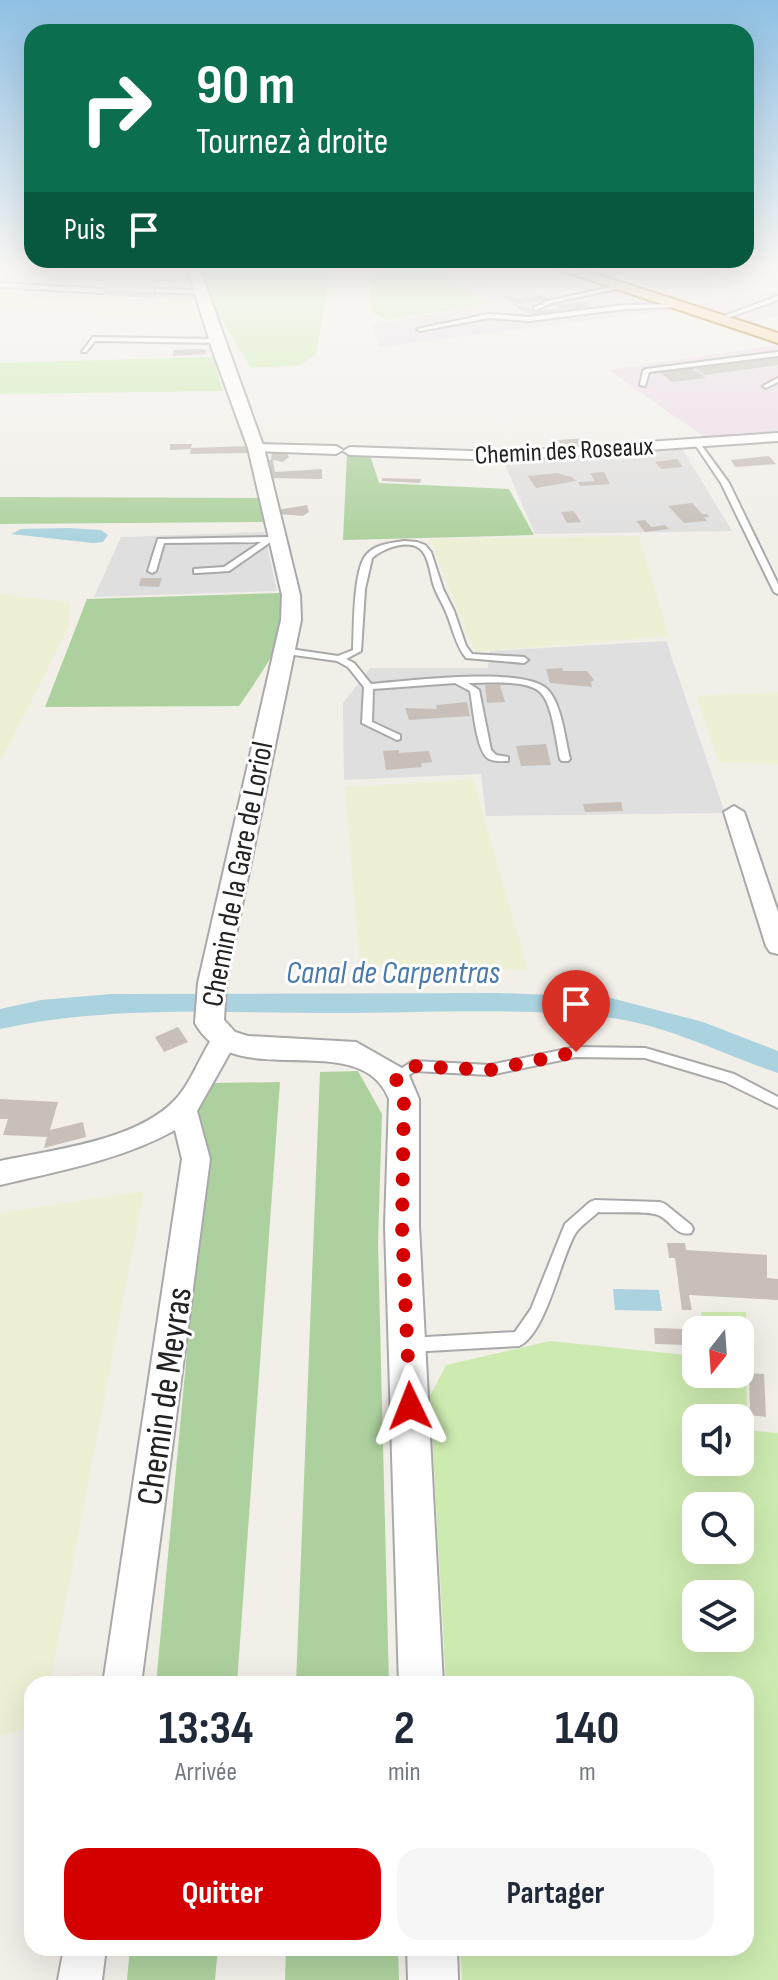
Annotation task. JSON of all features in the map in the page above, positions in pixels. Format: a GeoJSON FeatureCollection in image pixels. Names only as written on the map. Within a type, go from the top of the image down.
{"type":"FeatureCollection","features":[{"type":"Feature","properties":{"kind":"street","name":"Chemin de la Gare de Loriol"},"geometry":{"type":"LineString","coordinates":[[224,359],[256,448],[273,539],[291,595],[291,620],[209,1002],[209,1023],[225,1040],[248,1047],[356,1053],[396,1079]]}},
{"type":"Feature","properties":{"kind":"street","name":"Chemin des Roseaux"},"geometry":{"type":"LineString","coordinates":[[256,448],[501,456],[778,437]]}},
{"type":"Feature","properties":{"kind":"street"},"geometry":{"type":"LineString","coordinates":[[734,812],[778,946]]}},
{"type":"Feature","properties":{"kind":"street"},"geometry":{"type":"LineString","coordinates":[[0,1173],[155,1129],[183,1109],[210,1059],[225,1040]]}},
{"type":"Feature","properties":{"kind":"street"},"geometry":{"type":"LineString","coordinates":[[396,1079],[404,1099],[402,1226],[421,1676]]}},
{"type":"Feature","properties":{"kind":"street","name":"Chemin de Meyras"},"geometry":{"type":"LineString","coordinates":[[123,1676],[196,1159],[183,1109]]}},
{"type":"Feature","properties":{"kind":"street"},"geometry":{"type":"LineString","coordinates":[[80,1980],[84,1956]]}},
{"type":"Feature","properties":{"kind":"street"},"geometry":{"type":"LineString","coordinates":[[432,1956],[433,1980]]}},
{"type":"Feature","properties":{"kind":"lane"},"geometry":{"type":"LineString","coordinates":[[643,385],[646,371],[736,359]]}},
{"type":"Feature","properties":{"kind":"lane"},"geometry":{"type":"LineString","coordinates":[[766,386],[778,380]]}},
{"type":"Feature","properties":{"kind":"lane"},"geometry":{"type":"LineString","coordinates":[[697,443],[725,483],[778,592]]}},
{"type":"Feature","properties":{"kind":"lane"},"geometry":{"type":"LineString","coordinates":[[197,571],[226,569],[273,539]]}},
{"type":"Feature","properties":{"kind":"lane"},"geometry":{"type":"LineString","coordinates":[[152,571],[161,541],[273,539]]}},
{"type":"Feature","properties":{"kind":"lane"},"geometry":{"type":"LineString","coordinates":[[339,659],[357,651],[360,599],[368,558],[379,549],[408,544],[424,548],[432,555],[438,588],[451,612],[462,649],[469,656],[524,660]]}},
{"type":"Feature","properties":{"kind":"lane"},"geometry":{"type":"LineString","coordinates":[[283,651],[339,659],[351,665],[369,687],[367,723],[397,737]]}},
{"type":"Feature","properties":{"kind":"lane"},"geometry":{"type":"LineString","coordinates":[[369,687],[511,681],[541,688],[549,698],[565,759]]}},
{"type":"Feature","properties":{"kind":"lane"},"geometry":{"type":"LineString","coordinates":[[459,682],[474,690],[486,751],[493,757],[505,759]]}},
{"type":"Feature","properties":{"kind":"lane"},"geometry":{"type":"LineString","coordinates":[[396,1079],[413,1066],[490,1070],[576,1052],[645,1053],[729,1078],[778,1103]]}},
{"type":"Feature","properties":{"kind":"lane"},"geometry":{"type":"LineString","coordinates":[[407,1345],[519,1339],[537,1313],[570,1228],[595,1206],[660,1208],[686,1229]]}},
{"type":"Feature","properties":{"kind":"shaded area"},"geometry":{"type":"Polygon","coordinates":[[[681,359],[778,359],[778,433],[707,439],[609,370],[681,359]]]}},
{"type":"Feature","properties":{"kind":"shaded area"},"geometry":{"type":"Polygon","coordinates":[[[681,447],[732,531],[535,534],[503,460],[681,447]]]}},
{"type":"Feature","properties":{"kind":"shaded area"},"geometry":{"type":"Polygon","coordinates":[[[264,532],[277,591],[94,597],[121,537],[264,532]]]}},
{"type":"Feature","properties":{"kind":"shaded area"},"geometry":{"type":"Polygon","coordinates":[[[666,641],[725,813],[486,816],[481,774],[344,780],[343,703],[370,668],[488,668],[490,651],[666,641]]]}},
{"type":"Feature","properties":{"kind":"green space"},"geometry":{"type":"Polygon","coordinates":[[[214,359],[223,391],[0,394],[0,363],[214,359]]]}},
{"type":"Feature","properties":{"kind":"green space"},"geometry":{"type":"Polygon","coordinates":[[[246,359],[308,359],[300,365],[251,368],[246,359]]]}},
{"type":"Feature","properties":{"kind":"green space"},"geometry":{"type":"Polygon","coordinates":[[[347,453],[370,455],[379,483],[509,489],[534,535],[343,540],[347,453]]]}},
{"type":"Feature","properties":{"kind":"green space"},"geometry":{"type":"Polygon","coordinates":[[[0,497],[260,498],[263,522],[0,524],[0,497]]]}},
{"type":"Feature","properties":{"kind":"green space"},"geometry":{"type":"Polygon","coordinates":[[[639,536],[669,636],[474,652],[430,539],[639,536]]]}},
{"type":"Feature","properties":{"kind":"green space"},"geometry":{"type":"Polygon","coordinates":[[[280,593],[283,609],[279,639],[266,666],[239,706],[45,707],[87,599],[280,593]]]}},
{"type":"Feature","properties":{"kind":"green space"},"geometry":{"type":"Polygon","coordinates":[[[0,594],[69,602],[69,626],[0,763],[0,594]]]}},
{"type":"Feature","properties":{"kind":"green space"},"geometry":{"type":"Polygon","coordinates":[[[778,692],[778,764],[719,763],[696,696],[778,692]]]}},
{"type":"Feature","properties":{"kind":"green space"},"geometry":{"type":"Polygon","coordinates":[[[473,779],[528,970],[360,965],[345,787],[473,779]]]}},
{"type":"Feature","properties":{"kind":"green space"},"geometry":{"type":"Polygon","coordinates":[[[358,1071],[382,1114],[378,1243],[389,1676],[296,1676],[320,1072],[358,1071]]]}},
{"type":"Feature","properties":{"kind":"green space"},"geometry":{"type":"Polygon","coordinates":[[[280,1082],[238,1676],[157,1676],[186,1362],[203,1129],[198,1111],[214,1083],[280,1082]]]}},
{"type":"Feature","properties":{"kind":"green space"},"geometry":{"type":"Polygon","coordinates":[[[144,1191],[52,1676],[24,1676],[24,1729],[0,1736],[0,1213],[144,1191]]]}},
{"type":"Feature","properties":{"kind":"green space"},"geometry":{"type":"Polygon","coordinates":[[[701,1312],[746,1312],[746,1316],[702,1316],[701,1312]]]}},
{"type":"Feature","properties":{"kind":"green space"},"geometry":{"type":"Polygon","coordinates":[[[550,1341],[682,1355],[682,1388],[747,1388],[747,1404],[682,1404],[682,1476],[754,1476],[754,1431],[778,1433],[778,1980],[462,1980],[460,1956],[754,1956],[754,1676],[446,1676],[430,1396],[446,1365],[550,1341]]]}},
{"type":"Feature","properties":{"kind":"green space"},"geometry":{"type":"Polygon","coordinates":[[[129,1956],[217,1956],[215,1980],[127,1980],[129,1956]]]}},
{"type":"Feature","properties":{"kind":"green space"},"geometry":{"type":"Polygon","coordinates":[[[286,1956],[398,1956],[399,1980],[285,1980],[286,1956]]]}},
{"type":"Feature","properties":{"kind":"water"},"geometry":{"type":"Polygon","coordinates":[[[21,529],[101,530],[108,535],[103,542],[93,543],[11,534],[21,529]]]}},
{"type":"Feature","properties":{"kind":"water"},"geometry":{"type":"Polygon","coordinates":[[[613,1289],[659,1290],[662,1311],[615,1310],[613,1289]]]}},
{"type":"Feature","properties":{"kind":"pier"},"geometry":{"type":"Polygon","coordinates":[[[343,995],[343,1008],[262,1010],[262,998],[343,995]]]}},
{"type":"Feature","properties":{"kind":"building"},"geometry":{"type":"Polygon","coordinates":[[[778,359],[778,365],[705,375],[694,367],[778,359]]]}},
{"type":"Feature","properties":{"kind":"building"},"geometry":{"type":"Polygon","coordinates":[[[691,367],[706,378],[672,382],[658,371],[691,367]]]}},
{"type":"Feature","properties":{"kind":"building"},"geometry":{"type":"Polygon","coordinates":[[[589,438],[592,443],[561,445],[558,440],[589,438]]]}},
{"type":"Feature","properties":{"kind":"building"},"geometry":{"type":"Polygon","coordinates":[[[170,444],[192,444],[191,448],[248,446],[251,453],[190,454],[191,449],[170,450],[170,444]]]}},
{"type":"Feature","properties":{"kind":"building"},"geometry":{"type":"Polygon","coordinates":[[[272,451],[286,451],[289,457],[283,462],[273,460],[275,472],[322,469],[322,479],[269,478],[266,460],[271,460],[272,451]]]}},
{"type":"Feature","properties":{"kind":"building"},"geometry":{"type":"Polygon","coordinates":[[[769,456],[776,464],[735,467],[731,460],[769,456]]]}},
{"type":"Feature","properties":{"kind":"building"},"geometry":{"type":"Polygon","coordinates":[[[677,459],[683,467],[661,469],[655,462],[677,459]]]}},
{"type":"Feature","properties":{"kind":"building"},"geometry":{"type":"Polygon","coordinates":[[[604,472],[610,484],[580,486],[578,482],[595,481],[590,473],[604,472]]]}},
{"type":"Feature","properties":{"kind":"building"},"geometry":{"type":"Polygon","coordinates":[[[557,473],[576,481],[536,488],[528,476],[557,473]]]}},
{"type":"Feature","properties":{"kind":"building"},"geometry":{"type":"Polygon","coordinates":[[[382,478],[421,479],[420,483],[382,481],[382,478]]]}},
{"type":"Feature","properties":{"kind":"building"},"geometry":{"type":"Polygon","coordinates":[[[692,503],[702,514],[707,514],[709,517],[704,517],[707,521],[684,523],[668,506],[692,503]]]}},
{"type":"Feature","properties":{"kind":"building"},"geometry":{"type":"Polygon","coordinates":[[[307,505],[309,512],[303,516],[278,514],[276,510],[307,505]]]}},
{"type":"Feature","properties":{"kind":"building"},"geometry":{"type":"Polygon","coordinates":[[[574,511],[581,522],[567,523],[561,512],[574,511]]]}},
{"type":"Feature","properties":{"kind":"building"},"geometry":{"type":"Polygon","coordinates":[[[645,520],[651,527],[665,525],[669,529],[645,532],[636,521],[645,520]]]}},
{"type":"Feature","properties":{"kind":"building"},"geometry":{"type":"Polygon","coordinates":[[[141,578],[162,578],[159,587],[139,586],[141,578]]]}},
{"type":"Feature","properties":{"kind":"building"},"geometry":{"type":"Polygon","coordinates":[[[562,668],[563,671],[587,671],[594,680],[592,687],[550,683],[546,669],[562,668]]]}},
{"type":"Feature","properties":{"kind":"building"},"geometry":{"type":"Polygon","coordinates":[[[485,685],[500,685],[505,702],[487,703],[485,685]]]}},
{"type":"Feature","properties":{"kind":"building"},"geometry":{"type":"Polygon","coordinates":[[[467,702],[470,716],[409,720],[405,708],[437,709],[436,705],[467,702]]]}},
{"type":"Feature","properties":{"kind":"building"},"geometry":{"type":"Polygon","coordinates":[[[546,744],[551,765],[521,766],[516,746],[546,744]]]}},
{"type":"Feature","properties":{"kind":"building"},"geometry":{"type":"Polygon","coordinates":[[[399,750],[399,753],[429,751],[432,762],[421,763],[422,767],[386,770],[383,751],[399,750]]]}},
{"type":"Feature","properties":{"kind":"building"},"geometry":{"type":"Polygon","coordinates":[[[621,802],[623,811],[585,812],[583,804],[621,802]]]}},
{"type":"Feature","properties":{"kind":"building"},"geometry":{"type":"Polygon","coordinates":[[[178,1027],[188,1042],[164,1052],[155,1037],[178,1027]]]}},
{"type":"Feature","properties":{"kind":"building"},"geometry":{"type":"Polygon","coordinates":[[[0,1099],[58,1102],[50,1130],[83,1122],[86,1137],[44,1148],[47,1137],[3,1135],[8,1119],[0,1119],[0,1099]]]}},
{"type":"Feature","properties":{"kind":"building"},"geometry":{"type":"Polygon","coordinates":[[[667,1243],[685,1243],[686,1250],[767,1255],[767,1278],[778,1279],[778,1300],[689,1295],[692,1310],[682,1310],[675,1258],[669,1258],[667,1243]]]}},
{"type":"Feature","properties":{"kind":"building"},"geometry":{"type":"Polygon","coordinates":[[[654,1328],[682,1329],[682,1345],[655,1344],[654,1328]]]}},
{"type":"Feature","properties":{"kind":"building"},"geometry":{"type":"Polygon","coordinates":[[[754,1373],[764,1374],[766,1417],[754,1416],[754,1404],[750,1404],[749,1388],[754,1388],[754,1373]]]}},
{"type":"Feature","properties":{"kind":"waterway","name":"Canal de Carpentras"},"geometry":{"type":"LineString","coordinates":[[0,1019],[41,1010],[111,1004],[498,1003],[607,1007],[703,1032],[778,1062]]}},
{"type":"Feature","properties":{"kind":"route"},"geometry":{"type":"LineString","coordinates":[[410,1406],[402,1226],[404,1099],[396,1079],[413,1066],[490,1070],[576,1052]]}}]}
